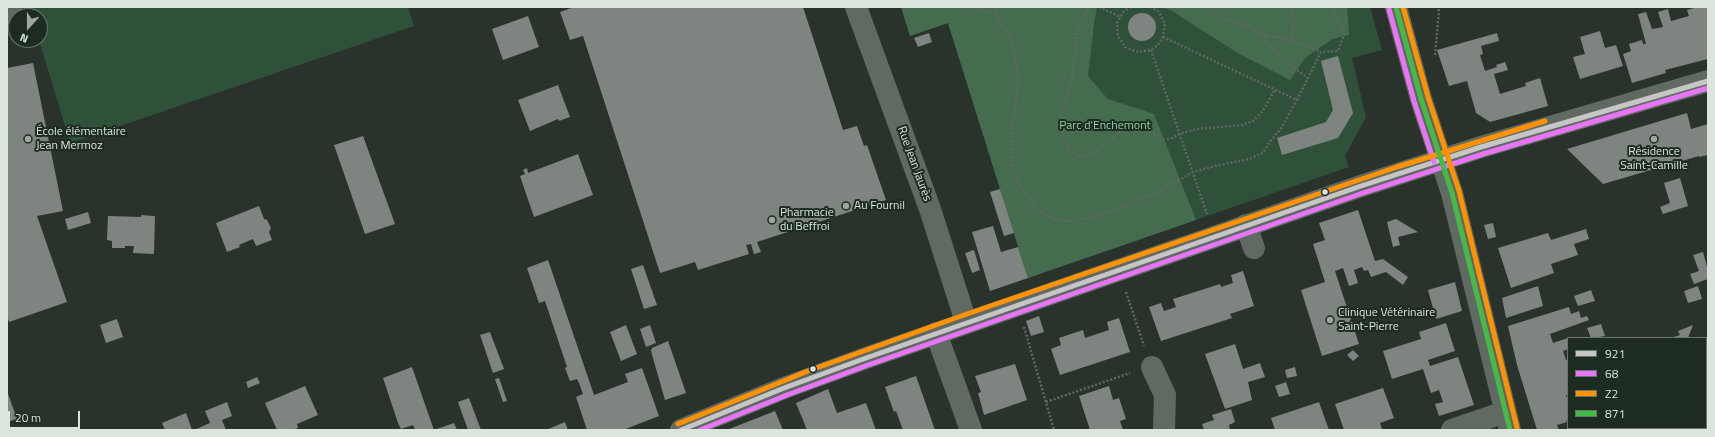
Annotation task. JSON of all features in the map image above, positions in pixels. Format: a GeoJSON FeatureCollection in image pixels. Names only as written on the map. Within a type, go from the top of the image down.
{"type":"FeatureCollection","features":[{"type":"Feature","properties":{"kind":"main road","name":"Rue Jean Jaurès"},"geometry":{"type":"LineString","coordinates":[[856,7],[930,208],[966,322]]}},
{"type":"Feature","properties":{"kind":"main road"},"geometry":{"type":"LineString","coordinates":[[1396,7],[1421,99],[1452,193],[1508,421],[1452,430]]}},
{"type":"Feature","properties":{"kind":"main road"},"geometry":{"type":"LineString","coordinates":[[681,430],[810,378],[936,332],[1246,225],[1441,160],[1708,81]]}},
{"type":"Feature","properties":{"kind":"main road"},"geometry":{"type":"LineString","coordinates":[[1246,225],[1254,248]]}},
{"type":"Feature","properties":{"kind":"main road"},"geometry":{"type":"LineString","coordinates":[[936,332],[971,430]]}},
{"type":"Feature","properties":{"kind":"main road"},"geometry":{"type":"LineString","coordinates":[[1151,365],[1165,395],[1164,430]]}},
{"type":"Feature","properties":{"kind":"path"},"geometry":{"type":"LineString","coordinates":[[970,7],[995,13],[1013,44],[1016,59],[1017,93],[1011,133],[1012,164],[1015,178],[1036,208],[1054,219],[1067,221],[1084,219],[1153,195],[1193,172],[1250,159],[1263,153],[1271,140],[1280,130],[1297,100],[1320,52]]}},
{"type":"Feature","properties":{"kind":"path"},"geometry":{"type":"LineString","coordinates":[[995,13],[999,7]]}},
{"type":"Feature","properties":{"kind":"path"},"geometry":{"type":"LineString","coordinates":[[1088,7],[1078,30],[1071,83],[1060,118],[1063,137],[1070,150],[1080,157],[1089,156],[1120,132],[1134,124],[1144,126],[1162,140],[1197,129],[1242,125],[1253,121],[1262,112],[1275,90]]}},
{"type":"Feature","properties":{"kind":"path"},"geometry":{"type":"LineString","coordinates":[[1099,7],[1120,17]]}},
{"type":"Feature","properties":{"kind":"path"},"geometry":{"type":"LineString","coordinates":[[1131,7],[1124,11],[1117,23],[1118,36],[1125,47],[1138,52],[1151,50],[1158,45],[1163,37],[1165,24],[1159,12],[1153,8]]}},
{"type":"Feature","properties":{"kind":"path"},"geometry":{"type":"LineString","coordinates":[[1208,7],[1214,13],[1227,20],[1248,27],[1264,35],[1292,40],[1320,52],[1338,51],[1344,35],[1333,7]]}},
{"type":"Feature","properties":{"kind":"path"},"geometry":{"type":"LineString","coordinates":[[1291,7],[1294,22],[1292,40]]}},
{"type":"Feature","properties":{"kind":"path"},"geometry":{"type":"LineString","coordinates":[[1264,35],[1269,44],[1290,65],[1308,78]]}},
{"type":"Feature","properties":{"kind":"path"},"geometry":{"type":"LineString","coordinates":[[1163,37],[1297,100]]}},
{"type":"Feature","properties":{"kind":"path"},"geometry":{"type":"LineString","coordinates":[[1151,50],[1215,236]]}},
{"type":"Feature","properties":{"kind":"path"},"geometry":{"type":"LineString","coordinates":[[1046,402],[1120,378],[1151,365],[1126,292],[1126,267]]}},
{"type":"Feature","properties":{"kind":"path"},"geometry":{"type":"LineString","coordinates":[[1012,306],[1023,322],[1054,430]]}},
{"type":"Feature","properties":{"kind":"green space"},"geometry":{"type":"Polygon","coordinates":[[[7,7],[408,7],[414,26],[70,143],[41,48],[48,48],[48,8],[8,8],[7,36],[7,7]]]}},
{"type":"Feature","properties":{"kind":"green space","name":"Parc d'Enchemont"},"geometry":{"type":"Polygon","coordinates":[[[901,7],[1370,7],[1382,50],[1352,58],[1366,117],[1345,156],[1349,167],[1028,278],[948,23],[910,36],[901,7]]]}},
{"type":"Feature","properties":{"kind":"green space"},"geometry":{"type":"Polygon","coordinates":[[[901,7],[1097,7],[1088,76],[1108,99],[1154,114],[1196,220],[1028,278],[948,23],[910,36],[901,7]]]}},
{"type":"Feature","properties":{"kind":"green space"},"geometry":{"type":"Polygon","coordinates":[[[1161,7],[1347,7],[1349,35],[1332,39],[1305,58],[1290,80],[1241,55],[1172,11],[1161,7]]]}},
{"type":"Feature","properties":{"kind":"building"},"geometry":{"type":"Polygon","coordinates":[[[574,7],[803,7],[843,130],[857,126],[864,146],[867,145],[886,200],[757,242],[761,252],[754,254],[751,244],[746,245],[749,254],[698,270],[695,262],[660,273],[583,36],[570,40],[560,12],[574,7]]]}},
{"type":"Feature","properties":{"kind":"building"},"geometry":{"type":"Polygon","coordinates":[[[1698,7],[1708,7],[1708,59],[1665,70],[1666,73],[1632,83],[1623,54],[1631,51],[1629,44],[1642,40],[1643,44],[1646,44],[1638,14],[1646,12],[1652,29],[1663,27],[1658,12],[1668,9],[1671,21],[1689,16],[1687,10],[1698,7]]]}},
{"type":"Feature","properties":{"kind":"building"},"geometry":{"type":"Polygon","coordinates":[[[1142,13],[1148,14],[1152,17],[1155,21],[1155,33],[1152,37],[1148,40],[1142,41],[1136,40],[1132,37],[1129,33],[1128,27],[1129,21],[1132,17],[1136,14],[1142,13]]]}},
{"type":"Feature","properties":{"kind":"building"},"geometry":{"type":"Polygon","coordinates":[[[528,16],[539,47],[503,60],[492,29],[528,16]]]}},
{"type":"Feature","properties":{"kind":"building"},"geometry":{"type":"Polygon","coordinates":[[[1600,31],[1605,48],[1616,45],[1623,66],[1580,79],[1573,57],[1585,54],[1580,37],[1600,31]]]}},
{"type":"Feature","properties":{"kind":"building"},"geometry":{"type":"Polygon","coordinates":[[[929,33],[932,42],[918,47],[914,38],[929,33]]]}},
{"type":"Feature","properties":{"kind":"building"},"geometry":{"type":"Polygon","coordinates":[[[1497,33],[1499,41],[1481,46],[1483,54],[1480,55],[1485,71],[1497,67],[1496,65],[1505,62],[1508,70],[1494,74],[1500,94],[1526,86],[1525,83],[1540,78],[1548,106],[1490,122],[1476,113],[1467,81],[1449,86],[1437,50],[1497,33]]]}},
{"type":"Feature","properties":{"kind":"building"},"geometry":{"type":"Polygon","coordinates":[[[1338,56],[1353,113],[1338,138],[1282,155],[1277,138],[1326,122],[1333,110],[1321,61],[1338,56]]]}},
{"type":"Feature","properties":{"kind":"building"},"geometry":{"type":"Polygon","coordinates":[[[33,63],[63,211],[37,216],[67,302],[9,322],[7,316],[7,68],[33,63]]]}},
{"type":"Feature","properties":{"kind":"building"},"geometry":{"type":"Polygon","coordinates":[[[558,85],[570,117],[559,121],[558,119],[530,131],[518,100],[558,85]]]}},
{"type":"Feature","properties":{"kind":"building","name":"Résidence Saint-Camille"},"geometry":{"type":"Polygon","coordinates":[[[1687,113],[1691,129],[1708,124],[1708,155],[1699,156],[1603,184],[1567,149],[1687,113]]]}},
{"type":"Feature","properties":{"kind":"building"},"geometry":{"type":"Polygon","coordinates":[[[363,136],[395,224],[365,234],[334,145],[363,136]]]}},
{"type":"Feature","properties":{"kind":"building"},"geometry":{"type":"Polygon","coordinates":[[[578,154],[593,195],[534,217],[520,176],[525,174],[523,170],[527,168],[528,173],[578,154]]]}},
{"type":"Feature","properties":{"kind":"building"},"geometry":{"type":"Polygon","coordinates":[[[1680,178],[1688,206],[1663,214],[1660,207],[1670,203],[1664,183],[1680,178]]]}},
{"type":"Feature","properties":{"kind":"building"},"geometry":{"type":"Polygon","coordinates":[[[1000,189],[1014,233],[1004,236],[990,192],[1000,189]]]}},
{"type":"Feature","properties":{"kind":"building"},"geometry":{"type":"Polygon","coordinates":[[[259,206],[264,219],[267,220],[271,228],[269,232],[272,240],[256,246],[253,239],[239,245],[240,247],[227,252],[216,223],[259,206]]]}},
{"type":"Feature","properties":{"kind":"building"},"geometry":{"type":"Polygon","coordinates":[[[1358,210],[1375,261],[1383,259],[1408,277],[1403,285],[1386,272],[1371,277],[1368,270],[1364,271],[1362,267],[1354,270],[1358,283],[1349,286],[1343,268],[1335,271],[1359,344],[1322,356],[1301,290],[1325,282],[1313,244],[1325,240],[1319,223],[1358,210]]]}},
{"type":"Feature","properties":{"kind":"building"},"geometry":{"type":"Polygon","coordinates":[[[88,212],[91,223],[68,230],[65,219],[88,212]]]}},
{"type":"Feature","properties":{"kind":"building"},"geometry":{"type":"Polygon","coordinates":[[[141,215],[155,216],[154,254],[133,253],[134,246],[112,248],[112,241],[107,240],[108,216],[141,217],[141,215]]]}},
{"type":"Feature","properties":{"kind":"building"},"geometry":{"type":"Polygon","coordinates":[[[1396,219],[1418,232],[1398,237],[1400,245],[1393,247],[1387,222],[1396,219]]]}},
{"type":"Feature","properties":{"kind":"building"},"geometry":{"type":"Polygon","coordinates":[[[1493,223],[1496,237],[1488,239],[1484,225],[1493,223]]]}},
{"type":"Feature","properties":{"kind":"building"},"geometry":{"type":"Polygon","coordinates":[[[993,226],[1001,252],[1018,247],[1028,278],[990,291],[972,232],[993,226]]]}},
{"type":"Feature","properties":{"kind":"building"},"geometry":{"type":"Polygon","coordinates":[[[1586,229],[1589,239],[1574,244],[1578,255],[1551,264],[1554,273],[1511,288],[1498,248],[1548,233],[1551,240],[1586,229]]]}},
{"type":"Feature","properties":{"kind":"building"},"geometry":{"type":"Polygon","coordinates":[[[974,250],[980,270],[972,273],[965,253],[974,250]]]}},
{"type":"Feature","properties":{"kind":"building"},"geometry":{"type":"Polygon","coordinates":[[[1703,252],[1708,270],[1708,279],[1694,284],[1690,274],[1699,271],[1693,255],[1703,252]]]}},
{"type":"Feature","properties":{"kind":"building"},"geometry":{"type":"Polygon","coordinates":[[[548,260],[594,395],[628,382],[625,374],[642,368],[659,416],[623,430],[587,430],[576,397],[583,394],[579,383],[577,379],[570,381],[565,368],[567,367],[545,301],[539,303],[527,268],[548,260]]]}},
{"type":"Feature","properties":{"kind":"building"},"geometry":{"type":"Polygon","coordinates":[[[643,265],[657,305],[644,309],[631,269],[643,265]]]}},
{"type":"Feature","properties":{"kind":"building"},"geometry":{"type":"Polygon","coordinates":[[[1243,271],[1254,306],[1230,314],[1232,318],[1161,341],[1149,307],[1161,303],[1164,311],[1176,307],[1173,299],[1220,284],[1221,287],[1233,283],[1231,275],[1243,271]]]}},
{"type":"Feature","properties":{"kind":"building"},"geometry":{"type":"Polygon","coordinates":[[[1455,282],[1462,311],[1436,319],[1428,290],[1455,282]]]}},
{"type":"Feature","properties":{"kind":"building"},"geometry":{"type":"Polygon","coordinates":[[[1538,286],[1543,306],[1506,318],[1502,298],[1538,286]]]}},
{"type":"Feature","properties":{"kind":"building"},"geometry":{"type":"Polygon","coordinates":[[[1698,286],[1702,299],[1688,303],[1684,291],[1698,286]]]}},
{"type":"Feature","properties":{"kind":"building"},"geometry":{"type":"Polygon","coordinates":[[[1591,290],[1595,301],[1578,306],[1574,296],[1591,290]]]}},
{"type":"Feature","properties":{"kind":"building"},"geometry":{"type":"Polygon","coordinates":[[[1569,307],[1571,314],[1579,311],[1581,318],[1587,316],[1589,320],[1550,334],[1553,343],[1567,338],[1567,349],[1563,351],[1567,360],[1567,422],[1557,425],[1559,430],[1537,430],[1517,365],[1508,326],[1569,307]]]}},
{"type":"Feature","properties":{"kind":"building"},"geometry":{"type":"Polygon","coordinates":[[[1039,316],[1044,332],[1031,336],[1026,321],[1039,316]]]}},
{"type":"Feature","properties":{"kind":"building"},"geometry":{"type":"Polygon","coordinates":[[[1119,318],[1130,352],[1060,375],[1051,349],[1061,345],[1059,338],[1083,330],[1085,338],[1109,330],[1107,322],[1119,318]]]}},
{"type":"Feature","properties":{"kind":"building"},"geometry":{"type":"Polygon","coordinates":[[[117,319],[123,337],[106,343],[100,325],[117,319]]]}},
{"type":"Feature","properties":{"kind":"building"},"geometry":{"type":"Polygon","coordinates":[[[1446,323],[1455,351],[1428,360],[1430,366],[1458,357],[1474,405],[1439,416],[1435,404],[1443,402],[1439,390],[1431,393],[1423,369],[1392,379],[1383,351],[1421,339],[1419,332],[1446,323]]]}},
{"type":"Feature","properties":{"kind":"building"},"geometry":{"type":"Polygon","coordinates":[[[1601,324],[1605,336],[1591,337],[1587,328],[1601,324]]]}},
{"type":"Feature","properties":{"kind":"building"},"geometry":{"type":"Polygon","coordinates":[[[626,325],[637,354],[621,361],[610,332],[626,325]]]}},
{"type":"Feature","properties":{"kind":"building"},"geometry":{"type":"Polygon","coordinates":[[[650,325],[656,343],[646,347],[640,329],[650,325]]]}},
{"type":"Feature","properties":{"kind":"building"},"geometry":{"type":"Polygon","coordinates":[[[1693,325],[1688,337],[1674,337],[1680,335],[1678,331],[1693,325]]]}},
{"type":"Feature","properties":{"kind":"building"},"geometry":{"type":"Polygon","coordinates":[[[490,332],[504,369],[493,373],[480,335],[490,332]]]}},
{"type":"Feature","properties":{"kind":"building"},"geometry":{"type":"Polygon","coordinates":[[[668,341],[686,393],[665,400],[651,351],[652,348],[668,341]]]}},
{"type":"Feature","properties":{"kind":"building"},"geometry":{"type":"Polygon","coordinates":[[[1235,344],[1243,369],[1260,363],[1265,377],[1248,382],[1252,400],[1225,409],[1205,354],[1235,344]]]}},
{"type":"Feature","properties":{"kind":"building"},"geometry":{"type":"Polygon","coordinates":[[[1353,350],[1359,356],[1353,361],[1347,355],[1353,350]]]}},
{"type":"Feature","properties":{"kind":"building"},"geometry":{"type":"Polygon","coordinates":[[[1015,364],[1027,400],[984,415],[978,393],[981,392],[975,376],[1015,364]]]}},
{"type":"Feature","properties":{"kind":"building"},"geometry":{"type":"Polygon","coordinates":[[[412,367],[434,430],[415,430],[413,425],[401,429],[398,423],[383,378],[412,367]]]}},
{"type":"Feature","properties":{"kind":"building"},"geometry":{"type":"Polygon","coordinates":[[[1295,367],[1297,376],[1287,378],[1285,370],[1295,367]]]}},
{"type":"Feature","properties":{"kind":"building"},"geometry":{"type":"Polygon","coordinates":[[[916,376],[935,430],[903,430],[896,411],[894,412],[885,387],[916,376]]]}},
{"type":"Feature","properties":{"kind":"building"},"geometry":{"type":"Polygon","coordinates":[[[257,377],[260,383],[248,388],[246,382],[257,377]]]}},
{"type":"Feature","properties":{"kind":"building"},"geometry":{"type":"Polygon","coordinates":[[[499,378],[507,401],[503,402],[495,379],[499,378]]]}},
{"type":"Feature","properties":{"kind":"building"},"geometry":{"type":"Polygon","coordinates":[[[1286,382],[1290,394],[1279,397],[1275,386],[1286,382]]]}},
{"type":"Feature","properties":{"kind":"building"},"geometry":{"type":"Polygon","coordinates":[[[305,386],[318,415],[297,424],[298,428],[292,430],[277,430],[265,403],[305,386]]]}},
{"type":"Feature","properties":{"kind":"building"},"geometry":{"type":"Polygon","coordinates":[[[1109,386],[1113,400],[1119,398],[1126,419],[1120,421],[1123,430],[1090,430],[1079,396],[1109,386]]]}},
{"type":"Feature","properties":{"kind":"building"},"geometry":{"type":"Polygon","coordinates":[[[1383,388],[1394,418],[1380,423],[1382,429],[1380,430],[1344,430],[1335,404],[1383,388]]]}},
{"type":"Feature","properties":{"kind":"building"},"geometry":{"type":"Polygon","coordinates":[[[828,389],[837,413],[866,403],[876,430],[807,430],[796,403],[828,389]]]}},
{"type":"Feature","properties":{"kind":"building"},"geometry":{"type":"Polygon","coordinates":[[[7,391],[17,419],[7,422],[7,391]]]}},
{"type":"Feature","properties":{"kind":"building"},"geometry":{"type":"Polygon","coordinates":[[[469,398],[481,430],[468,430],[458,402],[469,398]]]}},
{"type":"Feature","properties":{"kind":"building"},"geometry":{"type":"Polygon","coordinates":[[[1708,401],[1708,430],[1648,429],[1707,429],[1708,401]]]}},
{"type":"Feature","properties":{"kind":"building"},"geometry":{"type":"Polygon","coordinates":[[[227,402],[232,416],[222,420],[226,430],[194,430],[210,423],[205,411],[227,402]]]}},
{"type":"Feature","properties":{"kind":"building"},"geometry":{"type":"Polygon","coordinates":[[[1319,402],[1329,430],[1275,430],[1271,418],[1319,402]]]}},
{"type":"Feature","properties":{"kind":"building"},"geometry":{"type":"Polygon","coordinates":[[[1231,409],[1235,422],[1229,425],[1230,430],[1204,430],[1202,424],[1214,420],[1212,415],[1231,409]]]}},
{"type":"Feature","properties":{"kind":"building"},"geometry":{"type":"Polygon","coordinates":[[[775,411],[783,430],[727,430],[742,424],[775,411]]]}},
{"type":"Feature","properties":{"kind":"building"},"geometry":{"type":"Polygon","coordinates":[[[186,413],[192,430],[165,430],[162,423],[186,413]]]}},
{"type":"Feature","properties":{"kind":"building"},"geometry":{"type":"Polygon","coordinates":[[[565,422],[568,430],[546,430],[565,422]]]}},
{"type":"Feature","properties":{"kind":"building"},"geometry":{"type":"Polygon","coordinates":[[[454,423],[457,430],[434,430],[454,423]]]}},
{"type":"Feature","properties":{"kind":"transit line","name":"871"},"geometry":{"type":"LineString","coordinates":[[1396,7],[1421,99],[1452,193],[1510,430]]}},
{"type":"Feature","properties":{"kind":"transit line","name":"Z2"},"geometry":{"type":"LineString","coordinates":[[1403,7],[1428,97],[1459,191],[1517,428]]}},
{"type":"Feature","properties":{"kind":"transit line","name":"68"},"geometry":{"type":"LineString","coordinates":[[1389,9],[1414,101],[1434,162]]}},
{"type":"Feature","properties":{"kind":"transit line","name":"921"},"geometry":{"type":"LineString","coordinates":[[681,430],[784,388],[866,358],[1361,186],[1481,147],[1708,81]]}},
{"type":"Feature","properties":{"kind":"transit line","name":"68"},"geometry":{"type":"LineString","coordinates":[[700,430],[787,395],[868,365],[1363,193],[1483,154],[1708,88]]}},
{"type":"Feature","properties":{"kind":"transit line","name":"Z2"},"geometry":{"type":"LineString","coordinates":[[678,424],[808,371],[964,315],[1397,167],[1545,121]]}},
{"type":"Feature","properties":{"kind":"place","name":"École élémentaire Jean Mermoz"},"geometry":{"type":"Point","coordinates":[28,139]}},
{"type":"Feature","properties":{"kind":"place","name":"Résidence Saint-Camille"},"geometry":{"type":"Point","coordinates":[1654,139]}},
{"type":"Feature","properties":{"kind":"place","name":"Au Fournil"},"geometry":{"type":"Point","coordinates":[846,206]}},
{"type":"Feature","properties":{"kind":"place","name":"Pharmacie du Beffroi"},"geometry":{"type":"Point","coordinates":[772,220]}},
{"type":"Feature","properties":{"kind":"place","name":"Clinique Vétérinaire Saint-Pierre"},"geometry":{"type":"Point","coordinates":[1330,320]}}]}
